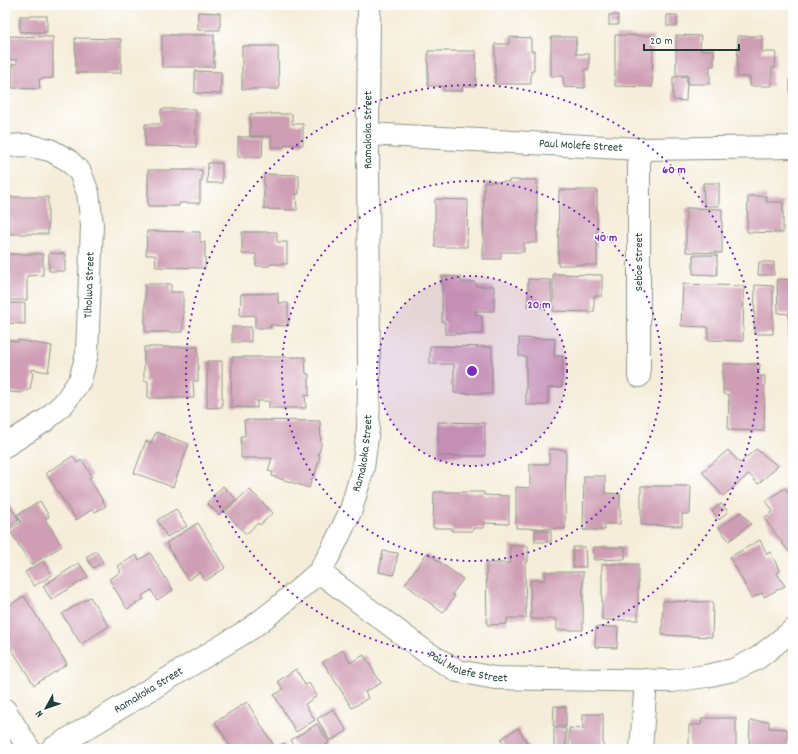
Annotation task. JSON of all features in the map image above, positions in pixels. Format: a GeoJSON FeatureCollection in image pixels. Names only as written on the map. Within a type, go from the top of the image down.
{"type":"FeatureCollection","features":[{"type":"Feature","properties":{"kind":"street","name":"Ramakoka Street"},"geometry":{"type":"LineString","coordinates":[[52,749],[250,629],[276,609],[318,572],[331,552],[351,510],[363,468],[368,429],[369,5]]}},
{"type":"Feature","properties":{"kind":"street","name":"Paul Molefe Street"},"geometry":{"type":"LineString","coordinates":[[368,134],[639,149],[793,147]]}},
{"type":"Feature","properties":{"kind":"street","name":"Tlholwa Street"},"geometry":{"type":"LineString","coordinates":[[5,146],[26,146],[50,150],[68,160],[80,172],[88,193],[92,225],[87,354],[80,380],[65,402],[46,420],[5,446]]}},
{"type":"Feature","properties":{"kind":"street","name":"Seboe Street"},"geometry":{"type":"LineString","coordinates":[[639,149],[639,376]]}},
{"type":"Feature","properties":{"kind":"street","name":"Paul Molefe Street"},"geometry":{"type":"LineString","coordinates":[[318,572],[426,652],[458,671],[495,678],[672,680],[706,676],[733,670],[758,658],[793,630]]}},
{"type":"Feature","properties":{"kind":"street"},"geometry":{"type":"LineString","coordinates":[[641,749],[646,680]]}},
{"type":"Feature","properties":{"kind":"street"},"geometry":{"type":"LineString","coordinates":[[5,710],[29,749]]}},
{"type":"Feature","properties":{"kind":"building"},"geometry":{"type":"Polygon","coordinates":[[[198,12],[220,13],[220,30],[198,30],[198,12]]]}},
{"type":"Feature","properties":{"kind":"building"},"geometry":{"type":"Polygon","coordinates":[[[609,15],[618,15],[618,25],[609,25],[609,15]]]}},
{"type":"Feature","properties":{"kind":"building"},"geometry":{"type":"Polygon","coordinates":[[[667,15],[677,15],[677,26],[667,26],[667,15]]]}},
{"type":"Feature","properties":{"kind":"building"},"geometry":{"type":"Polygon","coordinates":[[[20,16],[47,16],[47,32],[20,32],[20,16]]]}},
{"type":"Feature","properties":{"kind":"building"},"geometry":{"type":"Polygon","coordinates":[[[162,35],[214,35],[214,67],[162,67],[162,35]]]}},
{"type":"Feature","properties":{"kind":"building"},"geometry":{"type":"Polygon","coordinates":[[[615,35],[653,36],[652,87],[615,86],[615,35]]]}},
{"type":"Feature","properties":{"kind":"building"},"geometry":{"type":"Polygon","coordinates":[[[676,35],[701,36],[700,50],[714,50],[714,66],[710,66],[710,84],[688,84],[688,75],[676,75],[676,35]]]}},
{"type":"Feature","properties":{"kind":"building"},"geometry":{"type":"Polygon","coordinates":[[[5,36],[53,37],[53,78],[39,79],[40,89],[12,88],[12,64],[17,64],[17,60],[5,60],[5,36]]]}},
{"type":"Feature","properties":{"kind":"building"},"geometry":{"type":"Polygon","coordinates":[[[738,36],[762,36],[762,52],[776,52],[775,68],[772,68],[772,86],[750,86],[750,77],[737,77],[738,36]]]}},
{"type":"Feature","properties":{"kind":"building"},"geometry":{"type":"Polygon","coordinates":[[[509,37],[531,38],[531,51],[534,51],[534,71],[531,71],[531,84],[495,84],[495,44],[509,44],[509,37]]]}},
{"type":"Feature","properties":{"kind":"building"},"geometry":{"type":"Polygon","coordinates":[[[551,37],[576,37],[576,54],[589,54],[589,69],[585,69],[585,88],[564,87],[563,76],[551,76],[551,37]]]}},
{"type":"Feature","properties":{"kind":"building"},"geometry":{"type":"Polygon","coordinates":[[[75,38],[121,39],[121,73],[76,73],[75,38]]]}},
{"type":"Feature","properties":{"kind":"building"},"geometry":{"type":"Polygon","coordinates":[[[242,46],[278,46],[279,89],[242,89],[242,46]]]}},
{"type":"Feature","properties":{"kind":"building"},"geometry":{"type":"Polygon","coordinates":[[[428,51],[476,51],[476,86],[463,86],[462,91],[443,91],[443,86],[428,86],[428,51]]]}},
{"type":"Feature","properties":{"kind":"building"},"geometry":{"type":"Polygon","coordinates":[[[195,71],[221,72],[221,94],[195,93],[195,71]]]}},
{"type":"Feature","properties":{"kind":"building"},"geometry":{"type":"Polygon","coordinates":[[[687,76],[686,101],[673,100],[673,77],[687,76]]]}},
{"type":"Feature","properties":{"kind":"building"},"geometry":{"type":"Polygon","coordinates":[[[790,78],[793,78],[793,113],[790,113],[790,78]]]}},
{"type":"Feature","properties":{"kind":"building"},"geometry":{"type":"Polygon","coordinates":[[[161,109],[196,109],[196,147],[145,146],[145,124],[161,124],[161,109]]]}},
{"type":"Feature","properties":{"kind":"building"},"geometry":{"type":"Polygon","coordinates":[[[250,114],[292,114],[292,124],[303,124],[303,145],[285,144],[285,147],[271,147],[271,136],[250,136],[250,114]]]}},
{"type":"Feature","properties":{"kind":"building"},"geometry":{"type":"Polygon","coordinates":[[[238,137],[263,137],[262,157],[238,157],[238,137]]]}},
{"type":"Feature","properties":{"kind":"building"},"geometry":{"type":"Polygon","coordinates":[[[208,163],[222,163],[222,183],[207,183],[208,163]]]}},
{"type":"Feature","properties":{"kind":"building"},"geometry":{"type":"Polygon","coordinates":[[[148,170],[202,170],[202,181],[200,181],[200,203],[179,203],[179,206],[148,206],[148,170]]]}},
{"type":"Feature","properties":{"kind":"building"},"geometry":{"type":"Polygon","coordinates":[[[264,174],[299,175],[299,194],[296,194],[297,210],[264,209],[264,174]]]}},
{"type":"Feature","properties":{"kind":"building"},"geometry":{"type":"Polygon","coordinates":[[[509,180],[537,180],[537,243],[524,243],[524,252],[501,252],[501,259],[483,259],[484,182],[509,182],[509,180]]]}},
{"type":"Feature","properties":{"kind":"building"},"geometry":{"type":"Polygon","coordinates":[[[703,183],[719,183],[719,206],[704,206],[703,183]]]}},
{"type":"Feature","properties":{"kind":"building"},"geometry":{"type":"Polygon","coordinates":[[[559,190],[597,190],[597,265],[558,265],[559,190]]]}},
{"type":"Feature","properties":{"kind":"building"},"geometry":{"type":"Polygon","coordinates":[[[748,196],[767,196],[766,202],[783,202],[783,233],[747,232],[748,196]]]}},
{"type":"Feature","properties":{"kind":"building"},"geometry":{"type":"Polygon","coordinates":[[[5,197],[48,197],[48,234],[5,234],[5,197]]]}},
{"type":"Feature","properties":{"kind":"building"},"geometry":{"type":"Polygon","coordinates":[[[435,199],[468,200],[467,247],[435,247],[435,199]]]}},
{"type":"Feature","properties":{"kind":"building"},"geometry":{"type":"Polygon","coordinates":[[[686,208],[722,209],[722,253],[686,252],[686,208]]]}},
{"type":"Feature","properties":{"kind":"building"},"geometry":{"type":"Polygon","coordinates":[[[147,231],[200,232],[200,242],[205,242],[205,268],[156,267],[155,255],[146,255],[147,231]]]}},
{"type":"Feature","properties":{"kind":"building"},"geometry":{"type":"Polygon","coordinates":[[[242,232],[277,232],[277,242],[287,242],[287,264],[256,266],[256,254],[242,254],[242,232]]]}},
{"type":"Feature","properties":{"kind":"building"},"geometry":{"type":"Polygon","coordinates":[[[49,253],[65,254],[65,271],[49,271],[49,253]]]}},
{"type":"Feature","properties":{"kind":"building"},"geometry":{"type":"Polygon","coordinates":[[[5,254],[43,254],[43,275],[27,276],[27,300],[5,300],[5,254]]]}},
{"type":"Feature","properties":{"kind":"building"},"geometry":{"type":"Polygon","coordinates":[[[693,255],[717,255],[717,275],[693,274],[693,255]]]}},
{"type":"Feature","properties":{"kind":"building"},"geometry":{"type":"Polygon","coordinates":[[[759,262],[774,262],[774,275],[758,275],[759,262]]]}},
{"type":"Feature","properties":{"kind":"building"},"geometry":{"type":"Polygon","coordinates":[[[553,274],[602,275],[602,296],[594,296],[594,312],[553,311],[553,274]]]}},
{"type":"Feature","properties":{"kind":"building"},"geometry":{"type":"Polygon","coordinates":[[[442,276],[461,277],[461,282],[475,282],[476,286],[494,286],[494,311],[475,311],[476,315],[482,316],[482,334],[445,334],[445,322],[442,322],[442,276]]]}},
{"type":"Feature","properties":{"kind":"building"},"geometry":{"type":"Polygon","coordinates":[[[528,279],[551,280],[551,307],[528,306],[528,279]]]}},
{"type":"Feature","properties":{"kind":"building"},"geometry":{"type":"Polygon","coordinates":[[[777,279],[793,280],[793,341],[789,341],[789,314],[778,313],[777,279]]]}},
{"type":"Feature","properties":{"kind":"building"},"geometry":{"type":"Polygon","coordinates":[[[145,284],[171,284],[171,292],[183,292],[183,332],[145,332],[145,284]]]}},
{"type":"Feature","properties":{"kind":"building"},"geometry":{"type":"Polygon","coordinates":[[[683,284],[744,286],[743,341],[708,340],[708,327],[681,326],[683,284]]]}},
{"type":"Feature","properties":{"kind":"building"},"geometry":{"type":"Polygon","coordinates":[[[755,285],[773,286],[773,334],[754,334],[755,285]]]}},
{"type":"Feature","properties":{"kind":"building"},"geometry":{"type":"Polygon","coordinates":[[[278,293],[278,303],[288,303],[288,326],[270,325],[271,328],[255,328],[255,315],[240,316],[241,294],[278,293]]]}},
{"type":"Feature","properties":{"kind":"building"},"geometry":{"type":"Polygon","coordinates":[[[5,303],[25,303],[25,324],[5,323],[5,303]]]}},
{"type":"Feature","properties":{"kind":"building"},"geometry":{"type":"Polygon","coordinates":[[[232,327],[251,327],[251,342],[232,342],[232,327]]]}},
{"type":"Feature","properties":{"kind":"building"},"geometry":{"type":"Polygon","coordinates":[[[519,338],[555,339],[554,356],[563,356],[562,387],[548,388],[548,405],[526,405],[526,356],[519,356],[519,338]]]}},
{"type":"Feature","properties":{"kind":"building"},"geometry":{"type":"Polygon","coordinates":[[[5,339],[52,346],[48,372],[31,369],[31,372],[33,373],[30,389],[21,393],[9,392],[9,394],[5,394],[5,339]]]}},
{"type":"Feature","properties":{"kind":"building"},"geometry":{"type":"Polygon","coordinates":[[[430,346],[492,347],[492,394],[454,393],[454,364],[430,364],[430,346]]]}},
{"type":"Feature","properties":{"kind":"building"},"geometry":{"type":"Polygon","coordinates":[[[144,347],[198,347],[198,381],[193,381],[194,398],[148,398],[148,381],[144,381],[144,347]]]}},
{"type":"Feature","properties":{"kind":"building"},"geometry":{"type":"Polygon","coordinates":[[[232,357],[305,357],[306,374],[309,374],[309,396],[305,395],[306,408],[269,408],[269,401],[257,401],[257,408],[231,407],[232,357]]]}},
{"type":"Feature","properties":{"kind":"building"},"geometry":{"type":"Polygon","coordinates":[[[207,361],[222,361],[222,407],[207,408],[207,361]]]}},
{"type":"Feature","properties":{"kind":"building"},"geometry":{"type":"Polygon","coordinates":[[[723,364],[760,364],[759,376],[765,376],[764,431],[728,430],[729,395],[723,394],[723,364]]]}},
{"type":"Feature","properties":{"kind":"building"},"geometry":{"type":"Polygon","coordinates":[[[244,420],[320,421],[321,446],[318,455],[320,456],[314,478],[312,478],[309,488],[272,476],[273,472],[268,471],[272,458],[241,458],[241,436],[245,436],[244,420]]]}},
{"type":"Feature","properties":{"kind":"building"},"geometry":{"type":"Polygon","coordinates":[[[438,422],[485,423],[485,456],[438,456],[438,422]]]}},
{"type":"Feature","properties":{"kind":"building"},"geometry":{"type":"Polygon","coordinates":[[[156,432],[189,444],[173,487],[134,473],[146,441],[151,443],[156,432]]]}},
{"type":"Feature","properties":{"kind":"building"},"geometry":{"type":"Polygon","coordinates":[[[549,449],[566,450],[565,529],[516,528],[516,487],[530,488],[530,464],[549,464],[549,449]]]}},
{"type":"Feature","properties":{"kind":"building"},"geometry":{"type":"Polygon","coordinates":[[[756,449],[778,466],[758,484],[749,474],[723,496],[702,472],[728,450],[740,463],[756,449]]]}},
{"type":"Feature","properties":{"kind":"building"},"geometry":{"type":"Polygon","coordinates":[[[73,456],[77,463],[82,460],[92,476],[89,478],[106,506],[95,512],[93,509],[76,520],[46,473],[73,456]]]}},
{"type":"Feature","properties":{"kind":"building"},"geometry":{"type":"Polygon","coordinates":[[[584,476],[605,476],[605,493],[620,494],[620,524],[604,524],[605,530],[583,530],[584,476]]]}},
{"type":"Feature","properties":{"kind":"building"},"geometry":{"type":"Polygon","coordinates":[[[223,486],[236,499],[219,515],[207,503],[223,486]]]}},
{"type":"Feature","properties":{"kind":"building"},"geometry":{"type":"Polygon","coordinates":[[[641,486],[691,486],[690,514],[682,514],[682,526],[641,525],[641,486]]]}},
{"type":"Feature","properties":{"kind":"building"},"geometry":{"type":"Polygon","coordinates":[[[785,488],[793,499],[793,549],[789,552],[764,518],[773,511],[766,501],[785,488]]]}},
{"type":"Feature","properties":{"kind":"building"},"geometry":{"type":"Polygon","coordinates":[[[249,489],[273,513],[260,525],[258,523],[246,534],[225,512],[249,489]]]}},
{"type":"Feature","properties":{"kind":"building"},"geometry":{"type":"Polygon","coordinates":[[[434,492],[484,492],[484,495],[509,496],[509,524],[484,523],[484,528],[473,528],[473,531],[452,531],[452,528],[433,528],[434,492]]]}},
{"type":"Feature","properties":{"kind":"building"},"geometry":{"type":"Polygon","coordinates":[[[7,501],[19,520],[5,529],[5,502],[7,501]]]}},
{"type":"Feature","properties":{"kind":"building"},"geometry":{"type":"Polygon","coordinates":[[[40,501],[49,516],[45,519],[62,546],[31,565],[9,529],[21,522],[17,515],[40,501]]]}},
{"type":"Feature","properties":{"kind":"building"},"geometry":{"type":"Polygon","coordinates":[[[721,504],[728,511],[719,520],[712,511],[721,504]]]}},
{"type":"Feature","properties":{"kind":"building"},"geometry":{"type":"Polygon","coordinates":[[[176,509],[187,526],[167,537],[157,520],[176,509]]]}},
{"type":"Feature","properties":{"kind":"building"},"geometry":{"type":"Polygon","coordinates":[[[741,512],[751,524],[729,541],[719,528],[741,512]]]}},
{"type":"Feature","properties":{"kind":"building"},"geometry":{"type":"Polygon","coordinates":[[[198,523],[225,568],[205,581],[200,572],[188,580],[166,543],[198,523]]]}},
{"type":"Feature","properties":{"kind":"building"},"geometry":{"type":"Polygon","coordinates":[[[535,531],[551,531],[551,542],[535,542],[535,531]]]}},
{"type":"Feature","properties":{"kind":"building"},"geometry":{"type":"Polygon","coordinates":[[[760,540],[767,554],[770,552],[780,571],[777,573],[785,586],[764,597],[762,593],[752,598],[730,557],[760,540]]]}},
{"type":"Feature","properties":{"kind":"building"},"geometry":{"type":"Polygon","coordinates":[[[510,546],[528,546],[528,562],[525,562],[526,618],[507,618],[507,624],[487,625],[486,563],[511,563],[510,546]]]}},
{"type":"Feature","properties":{"kind":"building"},"geometry":{"type":"Polygon","coordinates":[[[573,547],[585,547],[586,567],[573,567],[573,547]]]}},
{"type":"Feature","properties":{"kind":"building"},"geometry":{"type":"Polygon","coordinates":[[[593,547],[625,547],[625,559],[594,560],[593,547]]]}},
{"type":"Feature","properties":{"kind":"building"},"geometry":{"type":"Polygon","coordinates":[[[96,551],[103,562],[93,568],[86,557],[96,551]]]}},
{"type":"Feature","properties":{"kind":"building"},"geometry":{"type":"Polygon","coordinates":[[[383,551],[398,553],[394,575],[379,572],[383,551]]]}},
{"type":"Feature","properties":{"kind":"building"},"geometry":{"type":"Polygon","coordinates":[[[150,553],[173,590],[157,600],[151,590],[142,596],[144,599],[127,609],[109,579],[121,572],[118,566],[136,555],[139,560],[150,553]]]}},
{"type":"Feature","properties":{"kind":"building"},"geometry":{"type":"Polygon","coordinates":[[[427,553],[463,579],[452,594],[455,596],[443,613],[405,584],[427,553]]]}},
{"type":"Feature","properties":{"kind":"building"},"geometry":{"type":"Polygon","coordinates":[[[43,561],[52,575],[34,586],[25,572],[43,561]]]}},
{"type":"Feature","properties":{"kind":"building"},"geometry":{"type":"Polygon","coordinates":[[[79,563],[88,577],[51,600],[43,586],[79,563]]]}},
{"type":"Feature","properties":{"kind":"building"},"geometry":{"type":"Polygon","coordinates":[[[602,564],[638,564],[638,620],[602,620],[602,564]]]}},
{"type":"Feature","properties":{"kind":"building"},"geometry":{"type":"Polygon","coordinates":[[[545,572],[583,572],[583,630],[557,630],[557,619],[531,619],[530,580],[545,580],[545,572]]]}},
{"type":"Feature","properties":{"kind":"building"},"geometry":{"type":"Polygon","coordinates":[[[24,596],[67,664],[34,685],[5,638],[5,608],[24,596]]]}},
{"type":"Feature","properties":{"kind":"building"},"geometry":{"type":"Polygon","coordinates":[[[90,597],[109,626],[81,644],[62,614],[90,597]]]}},
{"type":"Feature","properties":{"kind":"building"},"geometry":{"type":"Polygon","coordinates":[[[663,601],[713,602],[712,637],[662,635],[663,601]]]}},
{"type":"Feature","properties":{"kind":"building"},"geometry":{"type":"Polygon","coordinates":[[[596,627],[618,627],[617,648],[595,647],[596,627]]]}},
{"type":"Feature","properties":{"kind":"building"},"geometry":{"type":"Polygon","coordinates":[[[343,650],[350,663],[364,655],[381,683],[365,692],[368,698],[352,708],[323,662],[343,650]]]}},
{"type":"Feature","properties":{"kind":"building"},"geometry":{"type":"Polygon","coordinates":[[[296,669],[305,685],[309,683],[317,696],[305,704],[315,720],[296,732],[274,695],[283,690],[278,681],[296,669]]]}},
{"type":"Feature","properties":{"kind":"building"},"geometry":{"type":"Polygon","coordinates":[[[247,702],[274,746],[268,749],[232,749],[215,722],[247,702]]]}},
{"type":"Feature","properties":{"kind":"building"},"geometry":{"type":"Polygon","coordinates":[[[554,706],[566,707],[566,727],[553,726],[554,706]]]}},
{"type":"Feature","properties":{"kind":"building"},"geometry":{"type":"Polygon","coordinates":[[[333,709],[347,731],[330,741],[317,719],[333,709]]]}},
{"type":"Feature","properties":{"kind":"building"},"geometry":{"type":"Polygon","coordinates":[[[583,714],[603,714],[603,749],[569,749],[569,728],[583,729],[583,714]]]}},
{"type":"Feature","properties":{"kind":"building"},"geometry":{"type":"Polygon","coordinates":[[[702,718],[736,718],[736,749],[689,749],[689,725],[701,725],[702,718]]]}},
{"type":"Feature","properties":{"kind":"building"},"geometry":{"type":"Polygon","coordinates":[[[750,721],[769,721],[769,728],[787,729],[787,749],[749,749],[750,721]]]}},
{"type":"Feature","properties":{"kind":"building"},"geometry":{"type":"Polygon","coordinates":[[[317,724],[329,743],[320,749],[296,749],[291,740],[317,724]]]}},
{"type":"Feature","properties":{"kind":"building"},"geometry":{"type":"Polygon","coordinates":[[[518,728],[531,749],[504,749],[506,748],[501,739],[518,728]]]}},
{"type":"Feature","properties":{"kind":"building"},"geometry":{"type":"Polygon","coordinates":[[[554,728],[566,729],[566,749],[554,749],[554,728]]]}},
{"type":"Feature","properties":{"kind":"building"},"geometry":{"type":"Polygon","coordinates":[[[284,743],[287,749],[274,749],[284,743]]]}}]}
